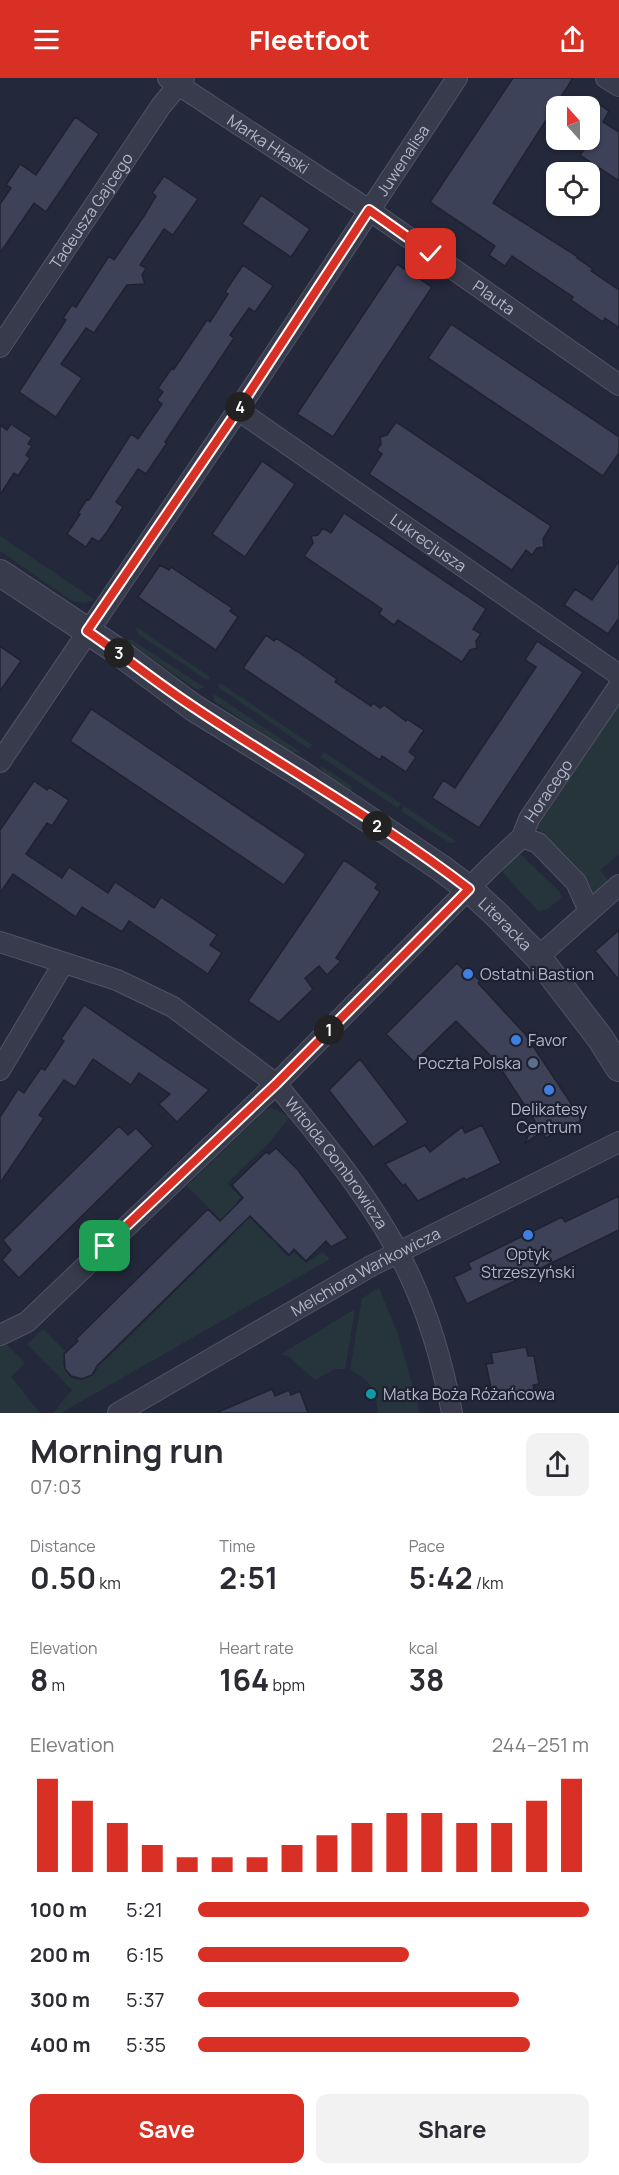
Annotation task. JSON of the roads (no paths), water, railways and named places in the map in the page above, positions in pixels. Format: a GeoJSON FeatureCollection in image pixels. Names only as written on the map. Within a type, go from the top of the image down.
{"type":"FeatureCollection","features":[{"type":"Feature","properties":{"kind":"street","name":"Juwenalisa"},"geometry":{"type":"LineString","coordinates":[[87,631],[238,410],[457,78]]}},
{"type":"Feature","properties":{"kind":"street"},"geometry":{"type":"LineString","coordinates":[[606,78],[619,87]]}},
{"type":"Feature","properties":{"kind":"street","name":"Marka Hłaski"},"geometry":{"type":"LineString","coordinates":[[177,80],[369,210]]}},
{"type":"Feature","properties":{"kind":"street","name":"Tadeusza Gajcego"},"geometry":{"type":"LineString","coordinates":[[0,347],[177,80]]}},
{"type":"Feature","properties":{"kind":"street","name":"Plauta"},"geometry":{"type":"LineString","coordinates":[[369,210],[619,385]]}},
{"type":"Feature","properties":{"kind":"street","name":"Lukrecjusza"},"geometry":{"type":"LineString","coordinates":[[238,410],[619,675]]}},
{"type":"Feature","properties":{"kind":"street","name":"Literacka"},"geometry":{"type":"LineString","coordinates":[[0,573],[87,631],[194,708],[301,774],[469,889],[538,957],[600,1038],[619,1068]]}},
{"type":"Feature","properties":{"kind":"street"},"geometry":{"type":"LineString","coordinates":[[0,762],[87,631]]}},
{"type":"Feature","properties":{"kind":"street","name":"Horacego"},"geometry":{"type":"LineString","coordinates":[[469,889],[522,837],[529,819],[619,686]]}},
{"type":"Feature","properties":{"kind":"street"},"geometry":{"type":"LineString","coordinates":[[522,837],[538,843],[576,882],[589,911]]}},
{"type":"Feature","properties":{"kind":"street"},"geometry":{"type":"LineString","coordinates":[[538,957],[619,885]]}},
{"type":"Feature","properties":{"kind":"street","name":"Witolda Gombrowicza"},"geometry":{"type":"LineString","coordinates":[[0,1335],[27,1322],[276,1084],[469,889]]}},
{"type":"Feature","properties":{"kind":"street","name":"Witolda Gombrowicza"},"geometry":{"type":"LineString","coordinates":[[0,942],[117,980],[172,1007],[276,1084],[342,1166],[375,1213],[398,1252],[424,1307],[436,1343],[452,1413]]}},
{"type":"Feature","properties":{"kind":"street"},"geometry":{"type":"LineString","coordinates":[[0,1070],[63,964]]}},
{"type":"Feature","properties":{"kind":"street","name":"Melchiora Wańkowicza"},"geometry":{"type":"LineString","coordinates":[[118,1413],[398,1252],[619,1142]]}},
{"type":"Feature","properties":{"kind":"place","name":"Ostatni Bastion"},"geometry":{"type":"Point","coordinates":[468,974]}},
{"type":"Feature","properties":{"kind":"place","name":"Favor"},"geometry":{"type":"Point","coordinates":[516,1040]}},
{"type":"Feature","properties":{"kind":"place","name":"Poczta Polska"},"geometry":{"type":"Point","coordinates":[533,1063]}},
{"type":"Feature","properties":{"kind":"place","name":"Delikatesy Centrum"},"geometry":{"type":"Point","coordinates":[549,1090]}},
{"type":"Feature","properties":{"kind":"place","name":"Optyk Strzeszyński"},"geometry":{"type":"Point","coordinates":[528,1235]}},
{"type":"Feature","properties":{"kind":"place","name":"Matka Boża Różańcowa"},"geometry":{"type":"Point","coordinates":[371,1394]}}]}
